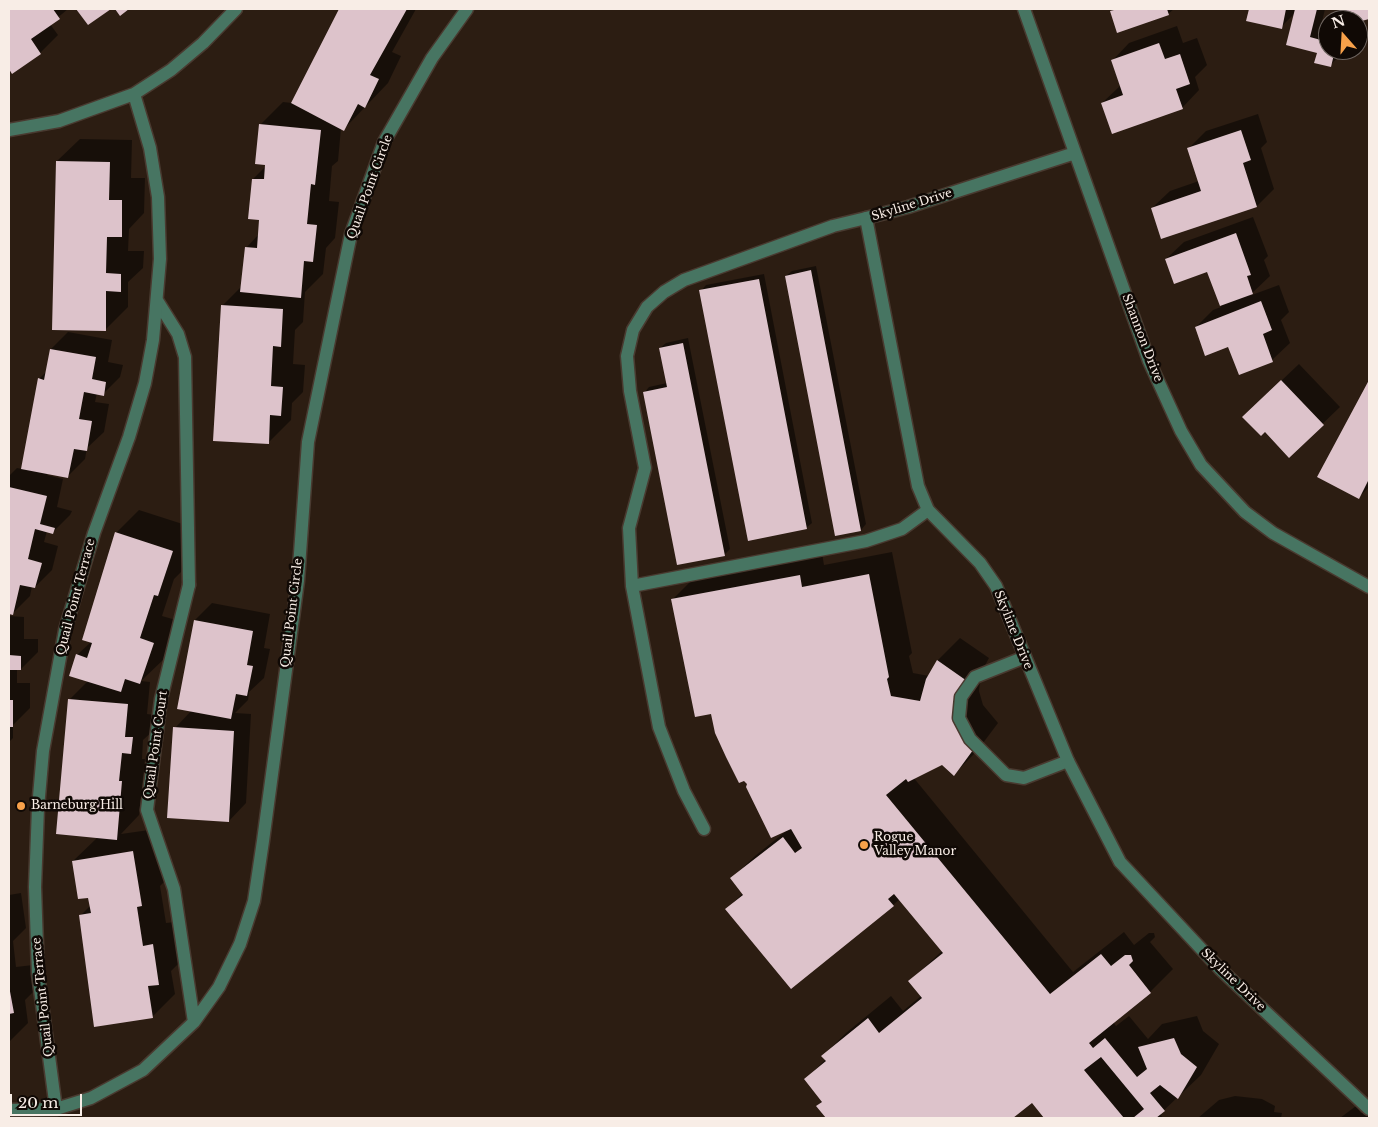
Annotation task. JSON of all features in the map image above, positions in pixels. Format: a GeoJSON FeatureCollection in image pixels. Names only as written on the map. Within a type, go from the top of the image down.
{"type":"FeatureCollection","features":[{"type":"Feature","properties":{"kind":"street"},"geometry":{"type":"LineString","coordinates":[[9,130],[59,121],[134,94],[171,70],[197,48],[236,9]]}},
{"type":"Feature","properties":{"kind":"street","name":"Quail Point Circle"},"geometry":{"type":"LineString","coordinates":[[9,1110],[56,1109],[91,1098],[135,1075],[165,1052],[194,1022],[219,988],[240,944],[254,901],[298,581],[308,442],[351,234],[384,142],[432,58],[467,9]]}},
{"type":"Feature","properties":{"kind":"street","name":"Shannon Drive"},"geometry":{"type":"LineString","coordinates":[[1024,9],[1149,361],[1181,431],[1200,465],[1245,512],[1274,533],[1369,587]]}},
{"type":"Feature","properties":{"kind":"street","name":"Quail Point Terrace"},"geometry":{"type":"LineString","coordinates":[[56,1109],[38,974],[35,887],[38,808],[44,751],[65,630],[94,533],[130,437],[145,383],[158,302],[160,259],[158,197],[150,148],[134,94]]}},
{"type":"Feature","properties":{"kind":"street","name":"Skyline Drive"},"geometry":{"type":"LineString","coordinates":[[1075,152],[908,207],[866,218],[918,486],[928,510],[980,564],[996,586],[1068,762],[1120,862],[1220,969],[1369,1109]]}},
{"type":"Feature","properties":{"kind":"street"},"geometry":{"type":"LineString","coordinates":[[704,829],[684,791],[659,727],[632,586],[629,528],[645,468],[630,391],[627,356],[633,330],[647,307],[664,292],[700,272],[833,226],[866,218]]}},
{"type":"Feature","properties":{"kind":"street","name":"Quail Point Court"},"geometry":{"type":"LineString","coordinates":[[158,302],[178,334],[184,357],[189,586],[161,699],[147,810],[174,889],[194,1022]]}},
{"type":"Feature","properties":{"kind":"street"},"geometry":{"type":"LineString","coordinates":[[632,586],[866,541],[902,529],[928,510]]}},
{"type":"Feature","properties":{"kind":"street"},"geometry":{"type":"LineString","coordinates":[[1025,657],[975,677],[961,697],[960,718],[970,739],[1006,774],[1024,778],[1068,762]]}},
{"type":"Feature","properties":{"kind":"building"},"geometry":{"type":"Polygon","coordinates":[[[9,9],[53,9],[60,19],[31,39],[41,54],[12,74],[9,69],[9,9]]]}},
{"type":"Feature","properties":{"kind":"building"},"geometry":{"type":"Polygon","coordinates":[[[76,9],[111,9],[88,25],[76,9]]]}},
{"type":"Feature","properties":{"kind":"building"},"geometry":{"type":"Polygon","coordinates":[[[115,9],[129,9],[120,16],[115,9]]]}},
{"type":"Feature","properties":{"kind":"building"},"geometry":{"type":"Polygon","coordinates":[[[339,9],[407,9],[370,75],[379,79],[365,108],[358,104],[344,131],[291,103],[339,9]]]}},
{"type":"Feature","properties":{"kind":"building"},"geometry":{"type":"Polygon","coordinates":[[[1118,9],[1167,9],[1169,15],[1117,33],[1110,11],[1118,9]]]}},
{"type":"Feature","properties":{"kind":"building"},"geometry":{"type":"Polygon","coordinates":[[[1249,9],[1286,9],[1282,29],[1246,21],[1249,9]]]}},
{"type":"Feature","properties":{"kind":"building"},"geometry":{"type":"Polygon","coordinates":[[[1295,9],[1317,9],[1310,37],[1318,39],[1318,60],[1333,60],[1331,67],[1314,63],[1317,53],[1286,45],[1295,9]]]}},
{"type":"Feature","properties":{"kind":"building"},"geometry":{"type":"Polygon","coordinates":[[[1369,9],[1369,19],[1368,10],[1339,10],[1369,9]]]}},
{"type":"Feature","properties":{"kind":"building"},"geometry":{"type":"Polygon","coordinates":[[[1159,43],[1165,59],[1180,54],[1190,84],[1176,89],[1183,109],[1112,134],[1101,103],[1123,95],[1111,60],[1159,43]]]}},
{"type":"Feature","properties":{"kind":"building"},"geometry":{"type":"Polygon","coordinates":[[[259,124],[321,130],[315,185],[311,184],[307,224],[317,225],[313,262],[304,261],[301,298],[240,292],[245,247],[257,248],[259,220],[248,219],[252,179],[264,179],[265,165],[255,164],[259,124]]]}},
{"type":"Feature","properties":{"kind":"building"},"geometry":{"type":"Polygon","coordinates":[[[1241,130],[1251,160],[1243,163],[1257,207],[1161,239],[1151,208],[1201,191],[1187,148],[1241,130]]]}},
{"type":"Feature","properties":{"kind":"building"},"geometry":{"type":"Polygon","coordinates":[[[56,161],[110,162],[109,200],[122,200],[122,237],[107,237],[106,273],[121,274],[121,292],[106,291],[106,331],[52,330],[56,161]]]}},
{"type":"Feature","properties":{"kind":"building"},"geometry":{"type":"Polygon","coordinates":[[[1236,233],[1251,275],[1247,276],[1253,294],[1220,306],[1207,272],[1174,284],[1165,259],[1236,233]]]}},
{"type":"Feature","properties":{"kind":"building"},"geometry":{"type":"Polygon","coordinates":[[[811,270],[861,531],[835,536],[785,276],[811,270]]]}},
{"type":"Feature","properties":{"kind":"building"},"geometry":{"type":"Polygon","coordinates":[[[759,279],[807,529],[748,541],[699,290],[759,279]]]}},
{"type":"Feature","properties":{"kind":"building"},"geometry":{"type":"Polygon","coordinates":[[[1261,301],[1272,330],[1263,334],[1273,362],[1239,375],[1228,347],[1205,356],[1195,327],[1261,301]]]}},
{"type":"Feature","properties":{"kind":"building"},"geometry":{"type":"Polygon","coordinates":[[[221,305],[283,309],[281,347],[273,346],[271,386],[283,387],[281,416],[270,415],[269,444],[213,441],[221,305]]]}},
{"type":"Feature","properties":{"kind":"building"},"geometry":{"type":"Polygon","coordinates":[[[683,343],[725,556],[677,565],[643,392],[667,387],[659,348],[683,343]]]}},
{"type":"Feature","properties":{"kind":"building"},"geometry":{"type":"Polygon","coordinates":[[[50,349],[96,357],[92,379],[106,382],[104,396],[84,392],[79,419],[92,421],[87,451],[74,449],[68,478],[21,469],[38,378],[44,380],[50,349]]]}},
{"type":"Feature","properties":{"kind":"building"},"geometry":{"type":"Polygon","coordinates":[[[1281,380],[1324,425],[1289,458],[1265,432],[1261,436],[1242,417],[1281,380]]]}},
{"type":"Feature","properties":{"kind":"building"},"geometry":{"type":"Polygon","coordinates":[[[1369,380],[1369,479],[1359,499],[1317,477],[1369,380]]]}},
{"type":"Feature","properties":{"kind":"building"},"geometry":{"type":"Polygon","coordinates":[[[9,487],[47,496],[40,524],[55,528],[53,534],[35,529],[28,559],[42,563],[35,588],[20,585],[13,615],[9,614],[9,487]]]}},
{"type":"Feature","properties":{"kind":"building"},"geometry":{"type":"Polygon","coordinates":[[[115,532],[173,551],[158,596],[154,595],[140,638],[154,643],[140,684],[125,679],[121,692],[69,676],[76,654],[87,658],[92,643],[82,640],[115,532]]]}},
{"type":"Feature","properties":{"kind":"building","name":"Rogue Valley Manor"},"geometry":{"type":"Polygon","coordinates":[[[869,574],[891,696],[920,701],[926,679],[937,660],[967,681],[957,708],[976,746],[954,776],[942,765],[908,782],[906,779],[886,795],[1050,994],[1101,954],[1111,966],[1125,955],[1131,955],[1133,961],[1129,965],[1151,993],[1089,1043],[1093,1048],[1105,1038],[1137,1077],[1147,1069],[1138,1047],[1174,1038],[1181,1054],[1197,1067],[1178,1099],[1160,1085],[1150,1093],[1165,1111],[1156,1118],[1133,1118],[1144,1109],[1101,1057],[1084,1070],[1124,1118],[1044,1118],[1032,1103],[1013,1118],[826,1118],[816,1106],[822,1102],[804,1079],[826,1061],[821,1056],[868,1018],[879,1033],[922,998],[908,981],[943,953],[894,894],[888,899],[894,906],[791,989],[725,909],[743,895],[730,878],[783,837],[795,853],[802,848],[791,829],[771,838],[746,787],[747,784],[744,781],[739,783],[726,757],[715,733],[711,714],[695,717],[671,599],[800,575],[802,587],[869,574]]]}},
{"type":"Feature","properties":{"kind":"building"},"geometry":{"type":"Polygon","coordinates":[[[194,620],[253,631],[247,665],[253,666],[247,696],[236,694],[231,719],[177,709],[194,620]]]}},
{"type":"Feature","properties":{"kind":"building"},"geometry":{"type":"Polygon","coordinates":[[[9,655],[21,656],[21,670],[9,670],[9,655]]]}},
{"type":"Feature","properties":{"kind":"building"},"geometry":{"type":"Polygon","coordinates":[[[68,699],[128,704],[125,737],[133,737],[131,754],[122,753],[119,781],[122,781],[117,840],[56,834],[68,699]]]}},
{"type":"Feature","properties":{"kind":"building"},"geometry":{"type":"Polygon","coordinates":[[[9,700],[13,700],[13,727],[9,727],[9,700]]]}},
{"type":"Feature","properties":{"kind":"building"},"geometry":{"type":"Polygon","coordinates":[[[173,727],[234,731],[229,822],[167,818],[173,727]]]}},
{"type":"Feature","properties":{"kind":"building"},"geometry":{"type":"Polygon","coordinates":[[[133,851],[142,906],[137,907],[143,946],[153,944],[159,985],[148,986],[153,1018],[94,1027],[79,915],[91,913],[88,898],[78,899],[72,861],[133,851]]]}},
{"type":"Feature","properties":{"kind":"building"},"geometry":{"type":"Polygon","coordinates":[[[9,986],[14,1013],[9,1014],[9,986]]]}},
{"type":"Feature","properties":{"kind":"place","name":"Barneburg Hill"},"geometry":{"type":"Point","coordinates":[21,806]}},
{"type":"Feature","properties":{"kind":"place","name":"Rogue Valley Manor"},"geometry":{"type":"Point","coordinates":[864,845]}}]}
